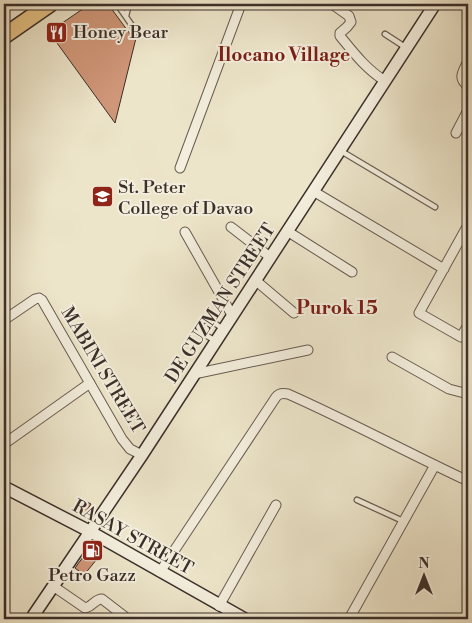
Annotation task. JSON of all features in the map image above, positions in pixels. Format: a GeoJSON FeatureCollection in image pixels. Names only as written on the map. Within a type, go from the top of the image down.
{"type":"FeatureCollection","features":[{"type":"Feature","properties":{"kind":"highway"},"geometry":{"type":"LineString","coordinates":[[4,36],[50,4]]}},
{"type":"Feature","properties":{"kind":"street"},"geometry":{"type":"LineString","coordinates":[[180,168],[241,4]]}},
{"type":"Feature","properties":{"kind":"street"},"geometry":{"type":"LineString","coordinates":[[332,4],[349,16],[351,22],[340,33],[340,36],[359,60],[385,81]]}},
{"type":"Feature","properties":{"kind":"street","name":"DE GUZMAN STREET"},"geometry":{"type":"LineString","coordinates":[[31,619],[142,455],[435,4]]}},
{"type":"Feature","properties":{"kind":"street"},"geometry":{"type":"LineString","coordinates":[[468,61],[461,79],[468,86]]}},
{"type":"Feature","properties":{"kind":"street"},"geometry":{"type":"LineString","coordinates":[[456,132],[468,110]]}},
{"type":"Feature","properties":{"kind":"street"},"geometry":{"type":"LineString","coordinates":[[313,191],[444,269]]}},
{"type":"Feature","properties":{"kind":"street"},"geometry":{"type":"LineString","coordinates":[[468,225],[419,314],[461,337],[468,325]]}},
{"type":"Feature","properties":{"kind":"street"},"geometry":{"type":"LineString","coordinates":[[231,227],[270,257]]}},
{"type":"Feature","properties":{"kind":"street"},"geometry":{"type":"LineString","coordinates":[[287,231],[352,272]]}},
{"type":"Feature","properties":{"kind":"street"},"geometry":{"type":"LineString","coordinates":[[185,232],[232,315]]}},
{"type":"Feature","properties":{"kind":"street"},"geometry":{"type":"LineString","coordinates":[[255,280],[294,312]]}},
{"type":"Feature","properties":{"kind":"street","name":"MABINI STREET"},"geometry":{"type":"LineString","coordinates":[[4,320],[33,300],[39,298],[44,302],[122,439],[130,448],[142,455]]}},
{"type":"Feature","properties":{"kind":"street"},"geometry":{"type":"LineString","coordinates":[[194,374],[308,350]]}},
{"type":"Feature","properties":{"kind":"street"},"geometry":{"type":"LineString","coordinates":[[392,357],[449,389],[468,394]]}},
{"type":"Feature","properties":{"kind":"street"},"geometry":{"type":"LineString","coordinates":[[4,444],[90,383]]}},
{"type":"Feature","properties":{"kind":"street"},"geometry":{"type":"LineString","coordinates":[[160,572],[277,396],[282,393],[334,414],[468,480]]}},
{"type":"Feature","properties":{"kind":"street"},"geometry":{"type":"LineString","coordinates":[[348,619],[435,465]]}},
{"type":"Feature","properties":{"kind":"street","name":"RASAY STREET"},"geometry":{"type":"LineString","coordinates":[[7,491],[91,532],[244,619]]}},
{"type":"Feature","properties":{"kind":"street"},"geometry":{"type":"LineString","coordinates":[[219,606],[276,504]]}},
{"type":"Feature","properties":{"kind":"street"},"geometry":{"type":"LineString","coordinates":[[53,586],[85,608],[102,599],[128,619]]}},
{"type":"Feature","properties":{"kind":"lane"},"geometry":{"type":"LineString","coordinates":[[117,4],[133,27]]}},
{"type":"Feature","properties":{"kind":"lane"},"geometry":{"type":"LineString","coordinates":[[126,16],[129,4]]}},
{"type":"Feature","properties":{"kind":"lane"},"geometry":{"type":"LineString","coordinates":[[385,34],[406,48]]}},
{"type":"Feature","properties":{"kind":"lane"},"geometry":{"type":"LineString","coordinates":[[340,150],[435,207]]}},
{"type":"Feature","properties":{"kind":"lane"},"geometry":{"type":"LineString","coordinates":[[216,341],[202,333],[200,323],[206,319],[223,330]]}},
{"type":"Feature","properties":{"kind":"lane"},"geometry":{"type":"LineString","coordinates":[[357,500],[404,521]]}},
{"type":"Feature","properties":{"kind":"building"},"geometry":{"type":"Polygon","coordinates":[[[90,4],[108,4],[130,34],[137,34],[115,123],[49,32],[90,4]]]}},
{"type":"Feature","properties":{"kind":"building"},"geometry":{"type":"Polygon","coordinates":[[[83,500],[91,504],[84,515],[76,511],[83,500]]]}},
{"type":"Feature","properties":{"kind":"building"},"geometry":{"type":"Polygon","coordinates":[[[91,546],[101,554],[84,575],[75,568],[91,546]]]}},
{"type":"Feature","properties":{"kind":"place","name":"Honey Bear"},"geometry":{"type":"Point","coordinates":[57,32]}},
{"type":"Feature","properties":{"kind":"place","name":"St. Peter College of Davao"},"geometry":{"type":"Point","coordinates":[102,197]}},
{"type":"Feature","properties":{"kind":"place","name":"Petro Gazz"},"geometry":{"type":"Point","coordinates":[92,550]}},
{"type":"Feature","properties":{"kind":"district","name":"Ilocano Village"},"geometry":{"type":"Point","coordinates":[284,54]}},
{"type":"Feature","properties":{"kind":"district","name":"Purok 15"},"geometry":{"type":"Point","coordinates":[337,307]}}]}
